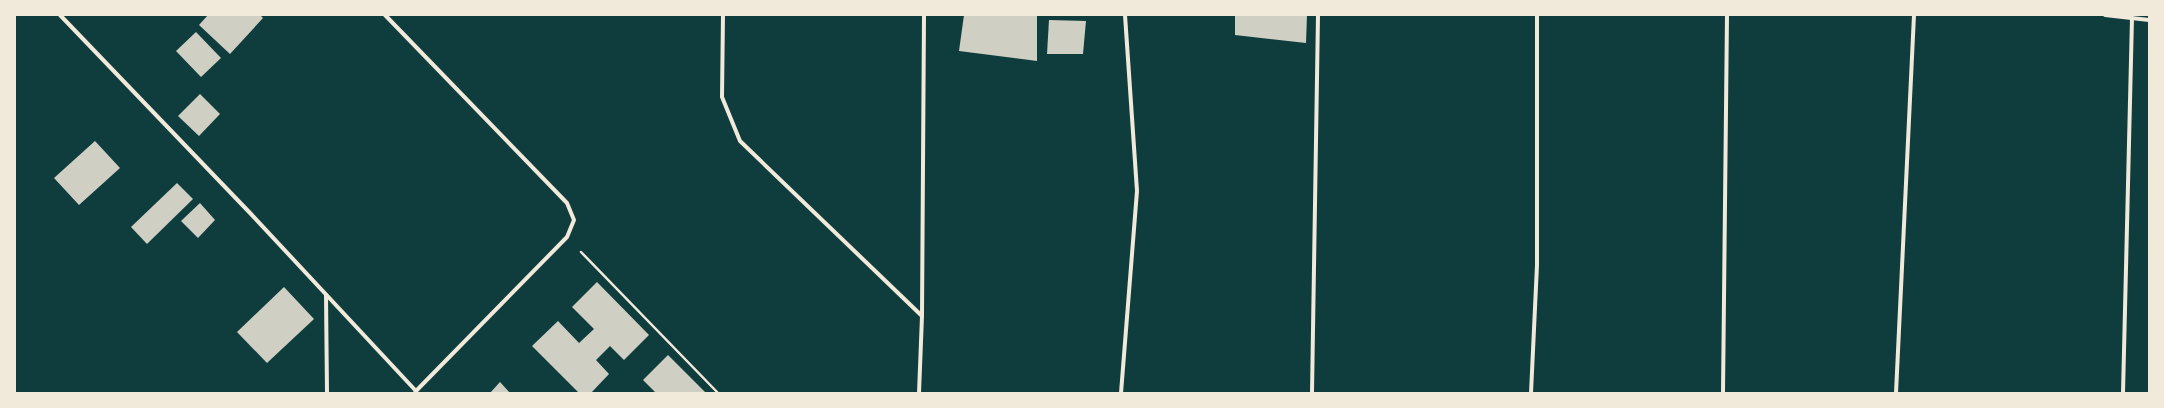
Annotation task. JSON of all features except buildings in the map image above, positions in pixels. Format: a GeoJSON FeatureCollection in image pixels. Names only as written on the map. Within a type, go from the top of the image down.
{"type":"FeatureCollection","features":[{"type":"Feature","properties":{"kind":"street"},"geometry":{"type":"LineString","coordinates":[[60,15],[326,295],[415,392],[567,237],[574,220],[567,203],[384,15]]}},
{"type":"Feature","properties":{"kind":"street"},"geometry":{"type":"LineString","coordinates":[[723,15],[722,97],[740,141],[922,316]]}},
{"type":"Feature","properties":{"kind":"street"},"geometry":{"type":"LineString","coordinates":[[919,393],[922,316],[924,15]]}},
{"type":"Feature","properties":{"kind":"street"},"geometry":{"type":"LineString","coordinates":[[1121,393],[1137,191],[1125,15]]}},
{"type":"Feature","properties":{"kind":"street"},"geometry":{"type":"LineString","coordinates":[[1312,393],[1318,15]]}},
{"type":"Feature","properties":{"kind":"street"},"geometry":{"type":"LineString","coordinates":[[1531,393],[1537,265],[1537,15]]}},
{"type":"Feature","properties":{"kind":"street"},"geometry":{"type":"LineString","coordinates":[[1723,393],[1727,15]]}},
{"type":"Feature","properties":{"kind":"street"},"geometry":{"type":"LineString","coordinates":[[1896,393],[1914,15]]}},
{"type":"Feature","properties":{"kind":"street"},"geometry":{"type":"LineString","coordinates":[[2105,15],[2149,20]]}},
{"type":"Feature","properties":{"kind":"street"},"geometry":{"type":"LineString","coordinates":[[2123,393],[2132,18]]}},
{"type":"Feature","properties":{"kind":"street"},"geometry":{"type":"LineString","coordinates":[[326,295],[327,393]]}},
{"type":"Feature","properties":{"kind":"path"},"geometry":{"type":"LineString","coordinates":[[567,237],[718,393]]}}]}
